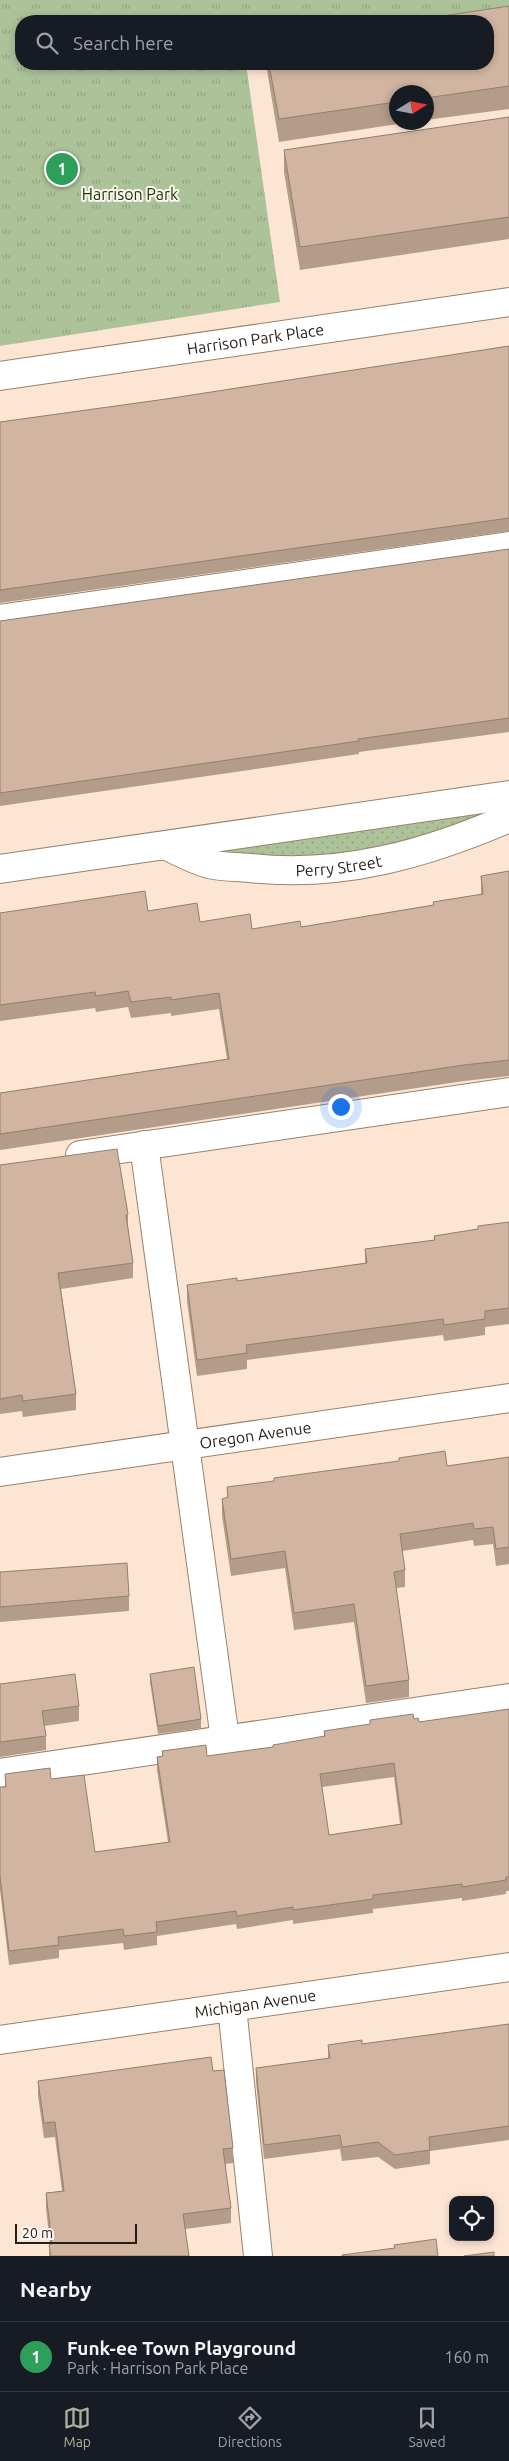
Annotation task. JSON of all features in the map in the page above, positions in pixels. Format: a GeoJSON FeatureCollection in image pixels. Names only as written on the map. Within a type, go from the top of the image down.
{"type":"FeatureCollection","features":[{"type":"Feature","properties":{"kind":"street","name":"Harrison Park Place"},"geometry":{"type":"LineString","coordinates":[[0,376],[509,302]]}},
{"type":"Feature","properties":{"kind":"street"},"geometry":{"type":"LineString","coordinates":[[0,619],[509,546]]}},
{"type":"Feature","properties":{"kind":"street"},"geometry":{"type":"LineString","coordinates":[[0,870],[509,795]]}},
{"type":"Feature","properties":{"kind":"street","name":"Perry Street"},"geometry":{"type":"LineString","coordinates":[[166,846],[209,864],[278,871],[336,870],[404,856],[464,838],[509,818]]}},
{"type":"Feature","properties":{"kind":"street"},"geometry":{"type":"LineString","coordinates":[[58,1158],[509,1092]]}},
{"type":"Feature","properties":{"kind":"street"},"geometry":{"type":"LineString","coordinates":[[144,1145],[225,1739]]}},
{"type":"Feature","properties":{"kind":"street","name":"Oregon Avenue"},"geometry":{"type":"LineString","coordinates":[[0,1472],[509,1398]]}},
{"type":"Feature","properties":{"kind":"street"},"geometry":{"type":"LineString","coordinates":[[0,1773],[509,1698]]}},
{"type":"Feature","properties":{"kind":"street","name":"Michigan Avenue"},"geometry":{"type":"LineString","coordinates":[[0,2040],[509,1967]]}},
{"type":"Feature","properties":{"kind":"street"},"geometry":{"type":"LineString","coordinates":[[232,2007],[258,2256]]}},
{"type":"Feature","properties":{"kind":"green space","name":"Harrison Park"},"geometry":{"type":"Polygon","coordinates":[[[0,0],[509,0],[509,7],[454,15],[15,15],[15,70],[247,70],[280,302],[0,346],[0,0]]]}},
{"type":"Feature","properties":{"kind":"green space"},"geometry":{"type":"Polygon","coordinates":[[[509,795],[509,818],[336,870],[167,846],[509,795]]]}},
{"type":"Feature","properties":{"kind":"building"},"geometry":{"type":"Polygon","coordinates":[[[509,6],[509,86],[434,97],[434,85],[389,85],[389,103],[279,119],[270,70],[494,70],[494,15],[450,15],[509,6]]]}},
{"type":"Feature","properties":{"kind":"building"},"geometry":{"type":"Polygon","coordinates":[[[509,117],[509,217],[300,247],[284,150],[420,130],[434,130],[434,128],[509,117]]]}},
{"type":"Feature","properties":{"kind":"building"},"geometry":{"type":"Polygon","coordinates":[[[509,346],[509,518],[0,590],[0,422],[166,399],[509,346]]]}},
{"type":"Feature","properties":{"kind":"building"},"geometry":{"type":"Polygon","coordinates":[[[509,549],[509,718],[0,793],[0,621],[509,549]]]}},
{"type":"Feature","properties":{"kind":"building"},"geometry":{"type":"Polygon","coordinates":[[[509,871],[509,1060],[464,1065],[0,1134],[0,1093],[229,1059],[219,993],[171,1000],[171,997],[131,1002],[128,991],[96,996],[95,992],[0,1005],[0,913],[145,891],[148,911],[197,903],[200,922],[250,914],[252,929],[300,921],[301,927],[434,905],[433,902],[483,894],[481,876],[509,871]]]}},
{"type":"Feature","properties":{"kind":"building"},"geometry":{"type":"Polygon","coordinates":[[[117,1149],[128,1214],[126,1215],[133,1263],[58,1273],[76,1394],[23,1401],[22,1395],[0,1399],[0,1165],[117,1149]]]}},
{"type":"Feature","properties":{"kind":"building"},"geometry":{"type":"Polygon","coordinates":[[[509,1222],[509,1308],[485,1311],[485,1319],[444,1325],[443,1319],[246,1345],[247,1353],[197,1360],[187,1285],[237,1278],[237,1281],[367,1263],[365,1249],[435,1240],[434,1236],[478,1229],[478,1226],[509,1222]]]}},
{"type":"Feature","properties":{"kind":"building"},"geometry":{"type":"Polygon","coordinates":[[[445,1451],[447,1466],[509,1457],[509,1547],[496,1549],[493,1527],[474,1529],[473,1523],[400,1534],[405,1570],[394,1572],[409,1680],[366,1686],[354,1604],[294,1613],[285,1551],[231,1559],[222,1499],[228,1497],[227,1487],[274,1481],[274,1478],[399,1461],[399,1458],[445,1451]]]}},
{"type":"Feature","properties":{"kind":"building"},"geometry":{"type":"Polygon","coordinates":[[[127,1563],[129,1596],[0,1607],[0,1572],[127,1563]]]}},
{"type":"Feature","properties":{"kind":"building"},"geometry":{"type":"Polygon","coordinates":[[[194,1667],[201,1719],[158,1726],[150,1674],[194,1667]]]}},
{"type":"Feature","properties":{"kind":"building"},"geometry":{"type":"Polygon","coordinates":[[[75,1674],[79,1706],[42,1711],[46,1736],[0,1742],[0,1684],[75,1674]]]}},
{"type":"Feature","properties":{"kind":"building"},"geometry":{"type":"Polygon","coordinates":[[[509,1709],[509,1877],[506,1877],[506,1880],[462,1887],[462,1884],[373,1895],[373,1899],[293,1910],[293,1907],[237,1916],[236,1911],[156,1922],[157,1932],[124,1936],[123,1929],[58,1937],[59,1945],[9,1951],[0,1876],[0,1787],[6,1787],[5,1774],[50,1768],[51,1779],[84,1775],[95,1852],[170,1842],[157,1757],[163,1756],[162,1751],[206,1745],[207,1756],[273,1747],[273,1745],[325,1736],[324,1731],[370,1724],[370,1720],[413,1714],[414,1719],[418,1718],[419,1722],[509,1709]],[[394,1763],[320,1774],[329,1835],[402,1824],[394,1763]]]}},
{"type":"Feature","properties":{"kind":"building"},"geometry":{"type":"Polygon","coordinates":[[[509,2024],[509,2126],[429,2137],[430,2150],[395,2155],[378,2142],[342,2147],[340,2135],[264,2145],[256,2068],[330,2058],[328,2045],[362,2040],[362,2044],[509,2024]]]}},
{"type":"Feature","properties":{"kind":"building"},"geometry":{"type":"Polygon","coordinates":[[[211,2057],[213,2071],[224,2070],[233,2148],[223,2149],[231,2208],[183,2214],[189,2256],[51,2256],[49,2245],[52,2244],[46,2193],[64,2191],[55,2122],[44,2123],[38,2081],[211,2057]]]}},
{"type":"Feature","properties":{"kind":"building"},"geometry":{"type":"Polygon","coordinates":[[[436,2239],[438,2256],[342,2256],[395,2248],[394,2245],[436,2239]]]}},
{"type":"Feature","properties":{"kind":"building"},"geometry":{"type":"Polygon","coordinates":[[[494,2252],[494,2256],[464,2256],[494,2252]]]}},
{"type":"Feature","properties":{"kind":"place","name":"Funk-ee Town Playground"},"geometry":{"type":"Point","coordinates":[62,169]}}]}
